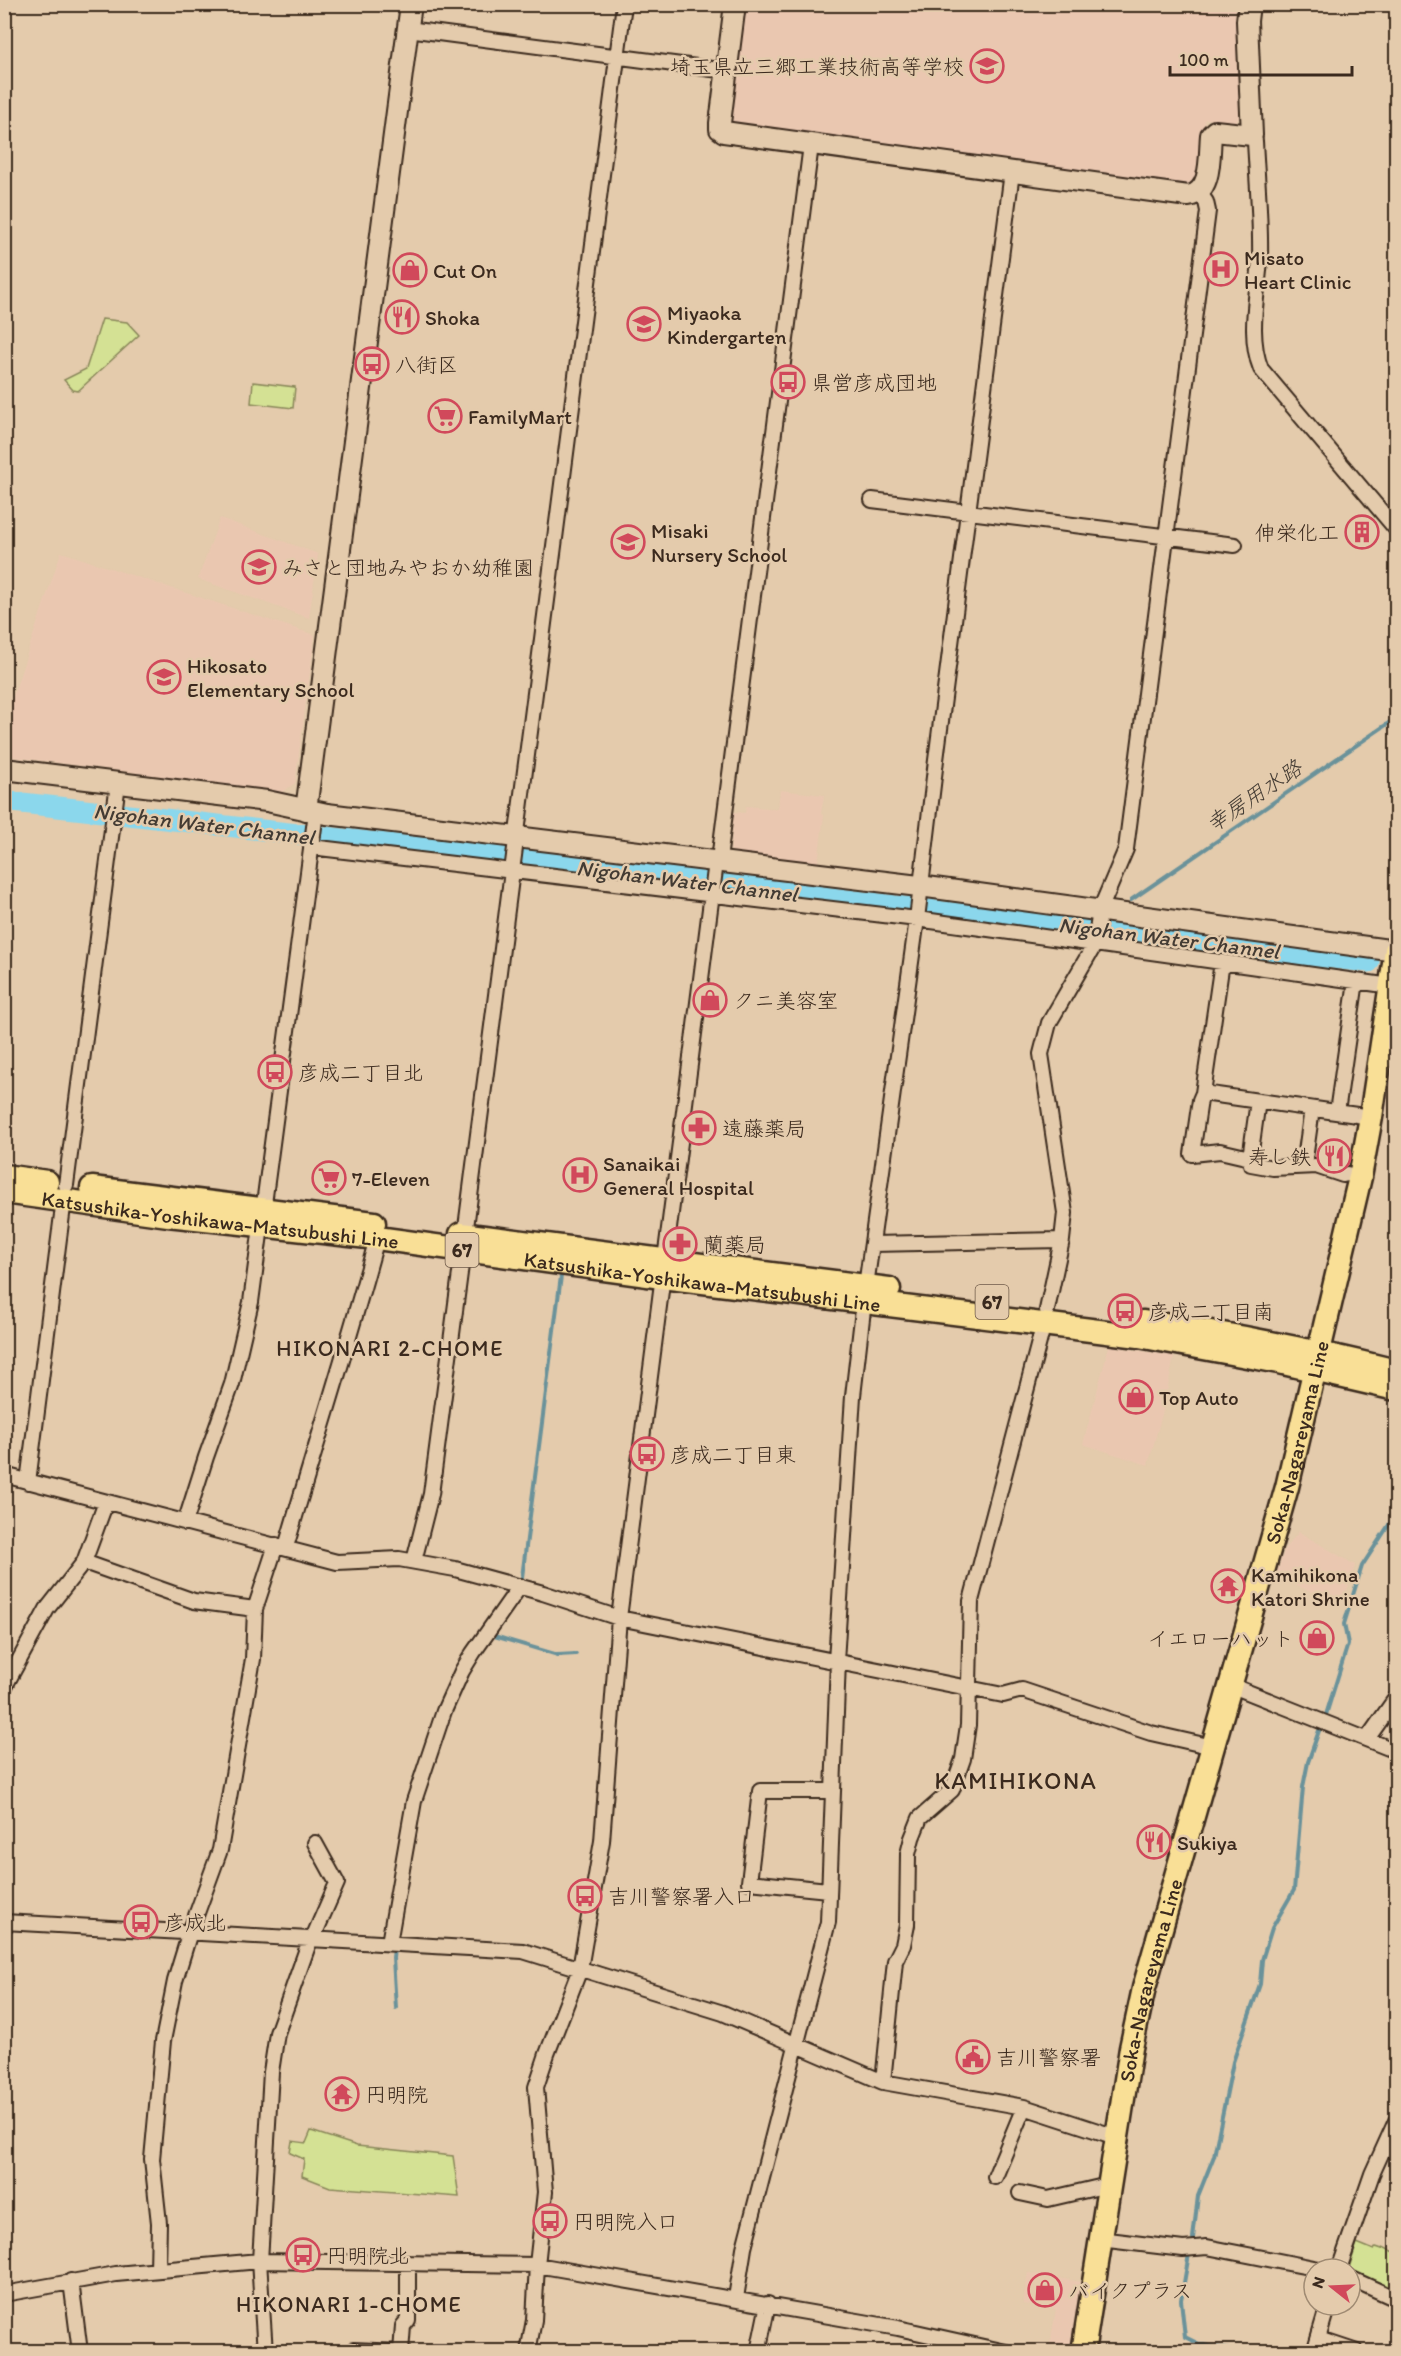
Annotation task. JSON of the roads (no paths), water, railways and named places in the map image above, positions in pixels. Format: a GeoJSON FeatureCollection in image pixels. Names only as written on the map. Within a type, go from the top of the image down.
{"type":"FeatureCollection","features":[{"type":"Feature","properties":{"kind":"main road","name":"Soka-Nagareyama Line"},"geometry":{"type":"LineString","coordinates":[[1083,2352],[1116,2137],[1144,1988],[1287,1487],[1360,1177],[1371,1117],[1386,980],[1396,951]]}},
{"type":"Feature","properties":{"kind":"main road","name":"Katsushika-Yoshikawa-Matsubushi Line"},"geometry":{"type":"LineString","coordinates":[[4,1176],[65,1192]]}},
{"type":"Feature","properties":{"kind":"main road","name":"Katsushika-Yoshikawa-Matsubushi Line"},"geometry":{"type":"LineString","coordinates":[[4,1192],[65,1192],[1045,1316],[1139,1336],[1396,1371]]}},
{"type":"Feature","properties":{"kind":"main road","name":"Katsushika-Yoshikawa-Matsubushi Line"},"geometry":{"type":"LineString","coordinates":[[262,1217],[377,1238],[464,1243]]}},
{"type":"Feature","properties":{"kind":"main road","name":"Katsushika-Yoshikawa-Matsubushi Line"},"geometry":{"type":"LineString","coordinates":[[1317,1361],[1396,1389]]}},
{"type":"Feature","properties":{"kind":"street"},"geometry":{"type":"LineString","coordinates":[[185,1523],[232,1384],[251,1302],[312,827],[411,4]]}},
{"type":"Feature","properties":{"kind":"street"},"geometry":{"type":"LineString","coordinates":[[414,1561],[431,1494],[624,4]]}},
{"type":"Feature","properties":{"kind":"street"},"geometry":{"type":"LineString","coordinates":[[735,4],[720,123],[720,129],[724,132],[1188,196],[1199,192],[1206,182],[1211,135],[1215,131],[1252,135]]}},
{"type":"Feature","properties":{"kind":"street"},"geometry":{"type":"LineString","coordinates":[[1248,4],[1252,135],[1255,141],[1260,257],[1254,336],[1255,355],[1261,369],[1396,529]]}},
{"type":"Feature","properties":{"kind":"street"},"geometry":{"type":"LineString","coordinates":[[408,28],[726,71]]}},
{"type":"Feature","properties":{"kind":"street"},"geometry":{"type":"LineString","coordinates":[[528,2352],[534,2320],[545,2192],[537,2080],[580,1969],[602,1841],[619,1618],[811,145]]}},
{"type":"Feature","properties":{"kind":"street"},"geometry":{"type":"LineString","coordinates":[[736,2298],[744,2248],[828,1922],[837,1661],[853,1396],[1012,172]]}},
{"type":"Feature","properties":{"kind":"street"},"geometry":{"type":"LineString","coordinates":[[883,2082],[895,1961],[903,1945],[907,1924],[908,1854],[920,1818],[952,1790],[967,1740],[971,1601],[1045,1316],[1062,1240],[1065,1213],[1041,1054],[1050,1023],[1095,944],[1099,917],[1126,849],[1208,211],[1206,202],[1199,192]]}},
{"type":"Feature","properties":{"kind":"street"},"geometry":{"type":"LineString","coordinates":[[873,500],[1235,545]]}},
{"type":"Feature","properties":{"kind":"street"},"geometry":{"type":"LineString","coordinates":[[4,769],[267,801],[312,827],[515,856],[712,895],[1099,917],[1396,951]]}},
{"type":"Feature","properties":{"kind":"street"},"geometry":{"type":"LineString","coordinates":[[28,1482],[118,783]]}},
{"type":"Feature","properties":{"kind":"street"},"geometry":{"type":"LineString","coordinates":[[312,827],[515,856],[715,869],[918,906],[1095,944],[1356,981],[1386,980]]}},
{"type":"Feature","properties":{"kind":"street"},"geometry":{"type":"LineString","coordinates":[[1276,960],[1386,980]]}},
{"type":"Feature","properties":{"kind":"street"},"geometry":{"type":"LineString","coordinates":[[1222,962],[1192,1154],[1220,1151],[1250,1158]]}},
{"type":"Feature","properties":{"kind":"street"},"geometry":{"type":"LineString","coordinates":[[1337,1112],[1356,981]]}},
{"type":"Feature","properties":{"kind":"street"},"geometry":{"type":"LineString","coordinates":[[1203,1093],[1371,1117]]}},
{"type":"Feature","properties":{"kind":"street"},"geometry":{"type":"LineString","coordinates":[[1258,1101],[1251,1164],[1273,1168],[1316,1166],[1343,1175],[1360,1177]]}},
{"type":"Feature","properties":{"kind":"street"},"geometry":{"type":"LineString","coordinates":[[1304,1166],[1312,1109]]}},
{"type":"Feature","properties":{"kind":"street"},"geometry":{"type":"LineString","coordinates":[[158,2270],[159,2223],[152,2159],[163,2042],[174,1981],[220,1850],[253,1659],[255,1609],[281,1546],[314,1450],[347,1348],[377,1238]]}},
{"type":"Feature","properties":{"kind":"street"},"geometry":{"type":"LineString","coordinates":[[873,1244],[1062,1240]]}},
{"type":"Feature","properties":{"kind":"street"},"geometry":{"type":"LineString","coordinates":[[4,1475],[337,1562],[384,1559],[414,1561],[520,1586],[619,1618],[1003,1695],[1022,1690],[1151,1733],[1213,1747]]}},
{"type":"Feature","properties":{"kind":"street"},"geometry":{"type":"LineString","coordinates":[[4,1688],[47,1609],[84,1562],[106,1502]]}},
{"type":"Feature","properties":{"kind":"street"},"geometry":{"type":"LineString","coordinates":[[84,1562],[194,1601],[255,1609]]}},
{"type":"Feature","properties":{"kind":"street"},"geometry":{"type":"LineString","coordinates":[[389,1943],[414,1801],[444,1711],[472,1653],[520,1586]]}},
{"type":"Feature","properties":{"kind":"street"},"geometry":{"type":"LineString","coordinates":[[1230,1685],[1396,1752]]}},
{"type":"Feature","properties":{"kind":"street"},"geometry":{"type":"LineString","coordinates":[[1367,1739],[1396,1698]]}},
{"type":"Feature","properties":{"kind":"street"},"geometry":{"type":"LineString","coordinates":[[828,1890],[749,1882],[760,1791],[832,1791]]}},
{"type":"Feature","properties":{"kind":"street"},"geometry":{"type":"LineString","coordinates":[[266,2352],[260,2261],[273,2062],[277,2033],[311,1940],[337,1883],[315,1843]]}},
{"type":"Feature","properties":{"kind":"street"},"geometry":{"type":"LineString","coordinates":[[4,1922],[523,1950],[723,2013],[883,2082],[1024,2107],[1116,2137]]}},
{"type":"Feature","properties":{"kind":"street"},"geometry":{"type":"LineString","coordinates":[[995,2177],[1024,2107]]}},
{"type":"Feature","properties":{"kind":"street"},"geometry":{"type":"LineString","coordinates":[[1343,2257],[1372,2174],[1396,2121]]}},
{"type":"Feature","properties":{"kind":"street"},"geometry":{"type":"LineString","coordinates":[[1020,2193],[1048,2199],[1108,2186]]}},
{"type":"Feature","properties":{"kind":"street"},"geometry":{"type":"LineString","coordinates":[[1100,2239],[1183,2249],[1207,2247],[1302,2266]]}},
{"type":"Feature","properties":{"kind":"street"},"geometry":{"type":"LineString","coordinates":[[4,2294],[71,2281],[260,2261],[537,2265],[898,2328],[1006,2352]]}},
{"type":"Feature","properties":{"kind":"street"},"geometry":{"type":"LineString","coordinates":[[353,2352],[353,2350],[400,2352],[402,2326],[408,2320],[408,2264]]}},
{"type":"Feature","properties":{"kind":"street"},"geometry":{"type":"LineString","coordinates":[[71,2281],[80,2352]]}},
{"type":"Feature","properties":{"kind":"street"},"geometry":{"type":"LineString","coordinates":[[1362,2283],[1396,2299]]}},
{"type":"Feature","properties":{"kind":"street"},"geometry":{"type":"LineString","coordinates":[[758,2352],[768,2304]]}},
{"type":"Feature","properties":{"kind":"street"},"geometry":{"type":"LineString","coordinates":[[1324,2317],[1316,2345],[1357,2352]]}},
{"type":"Feature","properties":{"kind":"waterway","name":"幸房用水路"},"geometry":{"type":"LineString","coordinates":[[1131,900],[1396,718]]}},
{"type":"Feature","properties":{"kind":"waterway","name":"Nigohan Water Channel"},"geometry":{"type":"LineString","coordinates":[[4,801],[518,859],[1369,962]]}},
{"type":"Feature","properties":{"kind":"waterway"},"geometry":{"type":"LineString","coordinates":[[521,1585],[561,1276]]}},
{"type":"Feature","properties":{"kind":"waterway"},"geometry":{"type":"LineString","coordinates":[[1325,1718],[1348,1644],[1344,1624],[1362,1566],[1396,1514]]}},
{"type":"Feature","properties":{"kind":"waterway"},"geometry":{"type":"LineString","coordinates":[[491,1635],[558,1655],[576,1654]]}},
{"type":"Feature","properties":{"kind":"waterway"},"geometry":{"type":"LineString","coordinates":[[1193,2238],[1198,2196],[1214,2156],[1233,2062],[1260,1984],[1262,1960],[1272,1928],[1294,1890],[1303,1787],[1308,1762],[1321,1725]]}},
{"type":"Feature","properties":{"kind":"waterway"},"geometry":{"type":"LineString","coordinates":[[394,1948],[396,2008]]}},
{"type":"Feature","properties":{"kind":"waterway"},"geometry":{"type":"LineString","coordinates":[[1189,2254],[1181,2300],[1185,2337],[1199,2344],[1239,2352]]}},
{"type":"Feature","properties":{"kind":"place","name":"埼玉県立三郷工業技術高等学校"},"geometry":{"type":"Point","coordinates":[987,66]}},
{"type":"Feature","properties":{"kind":"place","name":"Misato Heart Clinic"},"geometry":{"type":"Point","coordinates":[1221,269]}},
{"type":"Feature","properties":{"kind":"place","name":"Cut On"},"geometry":{"type":"Point","coordinates":[410,270]}},
{"type":"Feature","properties":{"kind":"place","name":"Shoka"},"geometry":{"type":"Point","coordinates":[402,317]}},
{"type":"Feature","properties":{"kind":"place","name":"Miyaoka Kindergarten"},"geometry":{"type":"Point","coordinates":[644,324]}},
{"type":"Feature","properties":{"kind":"place","name":"八街区"},"geometry":{"type":"Point","coordinates":[372,364]}},
{"type":"Feature","properties":{"kind":"place","name":"県営彦成団地"},"geometry":{"type":"Point","coordinates":[788,382]}},
{"type":"Feature","properties":{"kind":"place","name":"FamilyMart"},"geometry":{"type":"Point","coordinates":[445,416]}},
{"type":"Feature","properties":{"kind":"place","name":"伸栄化工"},"geometry":{"type":"Point","coordinates":[1362,532]}},
{"type":"Feature","properties":{"kind":"place","name":"Misaki Nursery School"},"geometry":{"type":"Point","coordinates":[628,542]}},
{"type":"Feature","properties":{"kind":"place","name":"みさと団地みやおか幼稚園"},"geometry":{"type":"Point","coordinates":[259,567]}},
{"type":"Feature","properties":{"kind":"place","name":"Hikosato Elementary School"},"geometry":{"type":"Point","coordinates":[164,677]}},
{"type":"Feature","properties":{"kind":"place","name":"クニ美容室"},"geometry":{"type":"Point","coordinates":[710,1000]}},
{"type":"Feature","properties":{"kind":"place","name":"彦成二丁目北"},"geometry":{"type":"Point","coordinates":[275,1072]}},
{"type":"Feature","properties":{"kind":"place","name":"遠藤薬局"},"geometry":{"type":"Point","coordinates":[699,1128]}},
{"type":"Feature","properties":{"kind":"place","name":"寿し鉄"},"geometry":{"type":"Point","coordinates":[1334,1156]}},
{"type":"Feature","properties":{"kind":"place","name":"Sanaikai General Hospital"},"geometry":{"type":"Point","coordinates":[580,1175]}},
{"type":"Feature","properties":{"kind":"place","name":"7-Eleven"},"geometry":{"type":"Point","coordinates":[329,1178]}},
{"type":"Feature","properties":{"kind":"place","name":"蘭薬局"},"geometry":{"type":"Point","coordinates":[680,1244]}},
{"type":"Feature","properties":{"kind":"place","name":"彦成二丁目南"},"geometry":{"type":"Point","coordinates":[1125,1311]}},
{"type":"Feature","properties":{"kind":"place","name":"Top Auto"},"geometry":{"type":"Point","coordinates":[1136,1397]}},
{"type":"Feature","properties":{"kind":"place","name":"彦成二丁目東"},"geometry":{"type":"Point","coordinates":[647,1454]}},
{"type":"Feature","properties":{"kind":"place","name":"Kamihikona Katori Shrine"},"geometry":{"type":"Point","coordinates":[1228,1586]}},
{"type":"Feature","properties":{"kind":"place","name":"イエローハット"},"geometry":{"type":"Point","coordinates":[1317,1638]}},
{"type":"Feature","properties":{"kind":"place","name":"Sukiya"},"geometry":{"type":"Point","coordinates":[1154,1842]}},
{"type":"Feature","properties":{"kind":"place","name":"吉川警察署入口"},"geometry":{"type":"Point","coordinates":[585,1896]}},
{"type":"Feature","properties":{"kind":"place","name":"彦成北"},"geometry":{"type":"Point","coordinates":[141,1922]}},
{"type":"Feature","properties":{"kind":"place","name":"吉川警察署"},"geometry":{"type":"Point","coordinates":[973,2057]}},
{"type":"Feature","properties":{"kind":"place","name":"円明院"},"geometry":{"type":"Point","coordinates":[342,2094]}},
{"type":"Feature","properties":{"kind":"place","name":"円明院入口"},"geometry":{"type":"Point","coordinates":[550,2221]}},
{"type":"Feature","properties":{"kind":"place","name":"円明院北"},"geometry":{"type":"Point","coordinates":[303,2255]}},
{"type":"Feature","properties":{"kind":"place","name":"バイクプラス"},"geometry":{"type":"Point","coordinates":[1045,2290]}},
{"type":"Feature","properties":{"kind":"district","name":"HIKONARI 2-CHOME"},"geometry":{"type":"Point","coordinates":[390,1348]}},
{"type":"Feature","properties":{"kind":"district","name":"KAMIHIKONA"},"geometry":{"type":"Point","coordinates":[1016,1780]}},
{"type":"Feature","properties":{"kind":"district","name":"HIKONARI 1-CHOME"},"geometry":{"type":"Point","coordinates":[349,2304]}}]}
